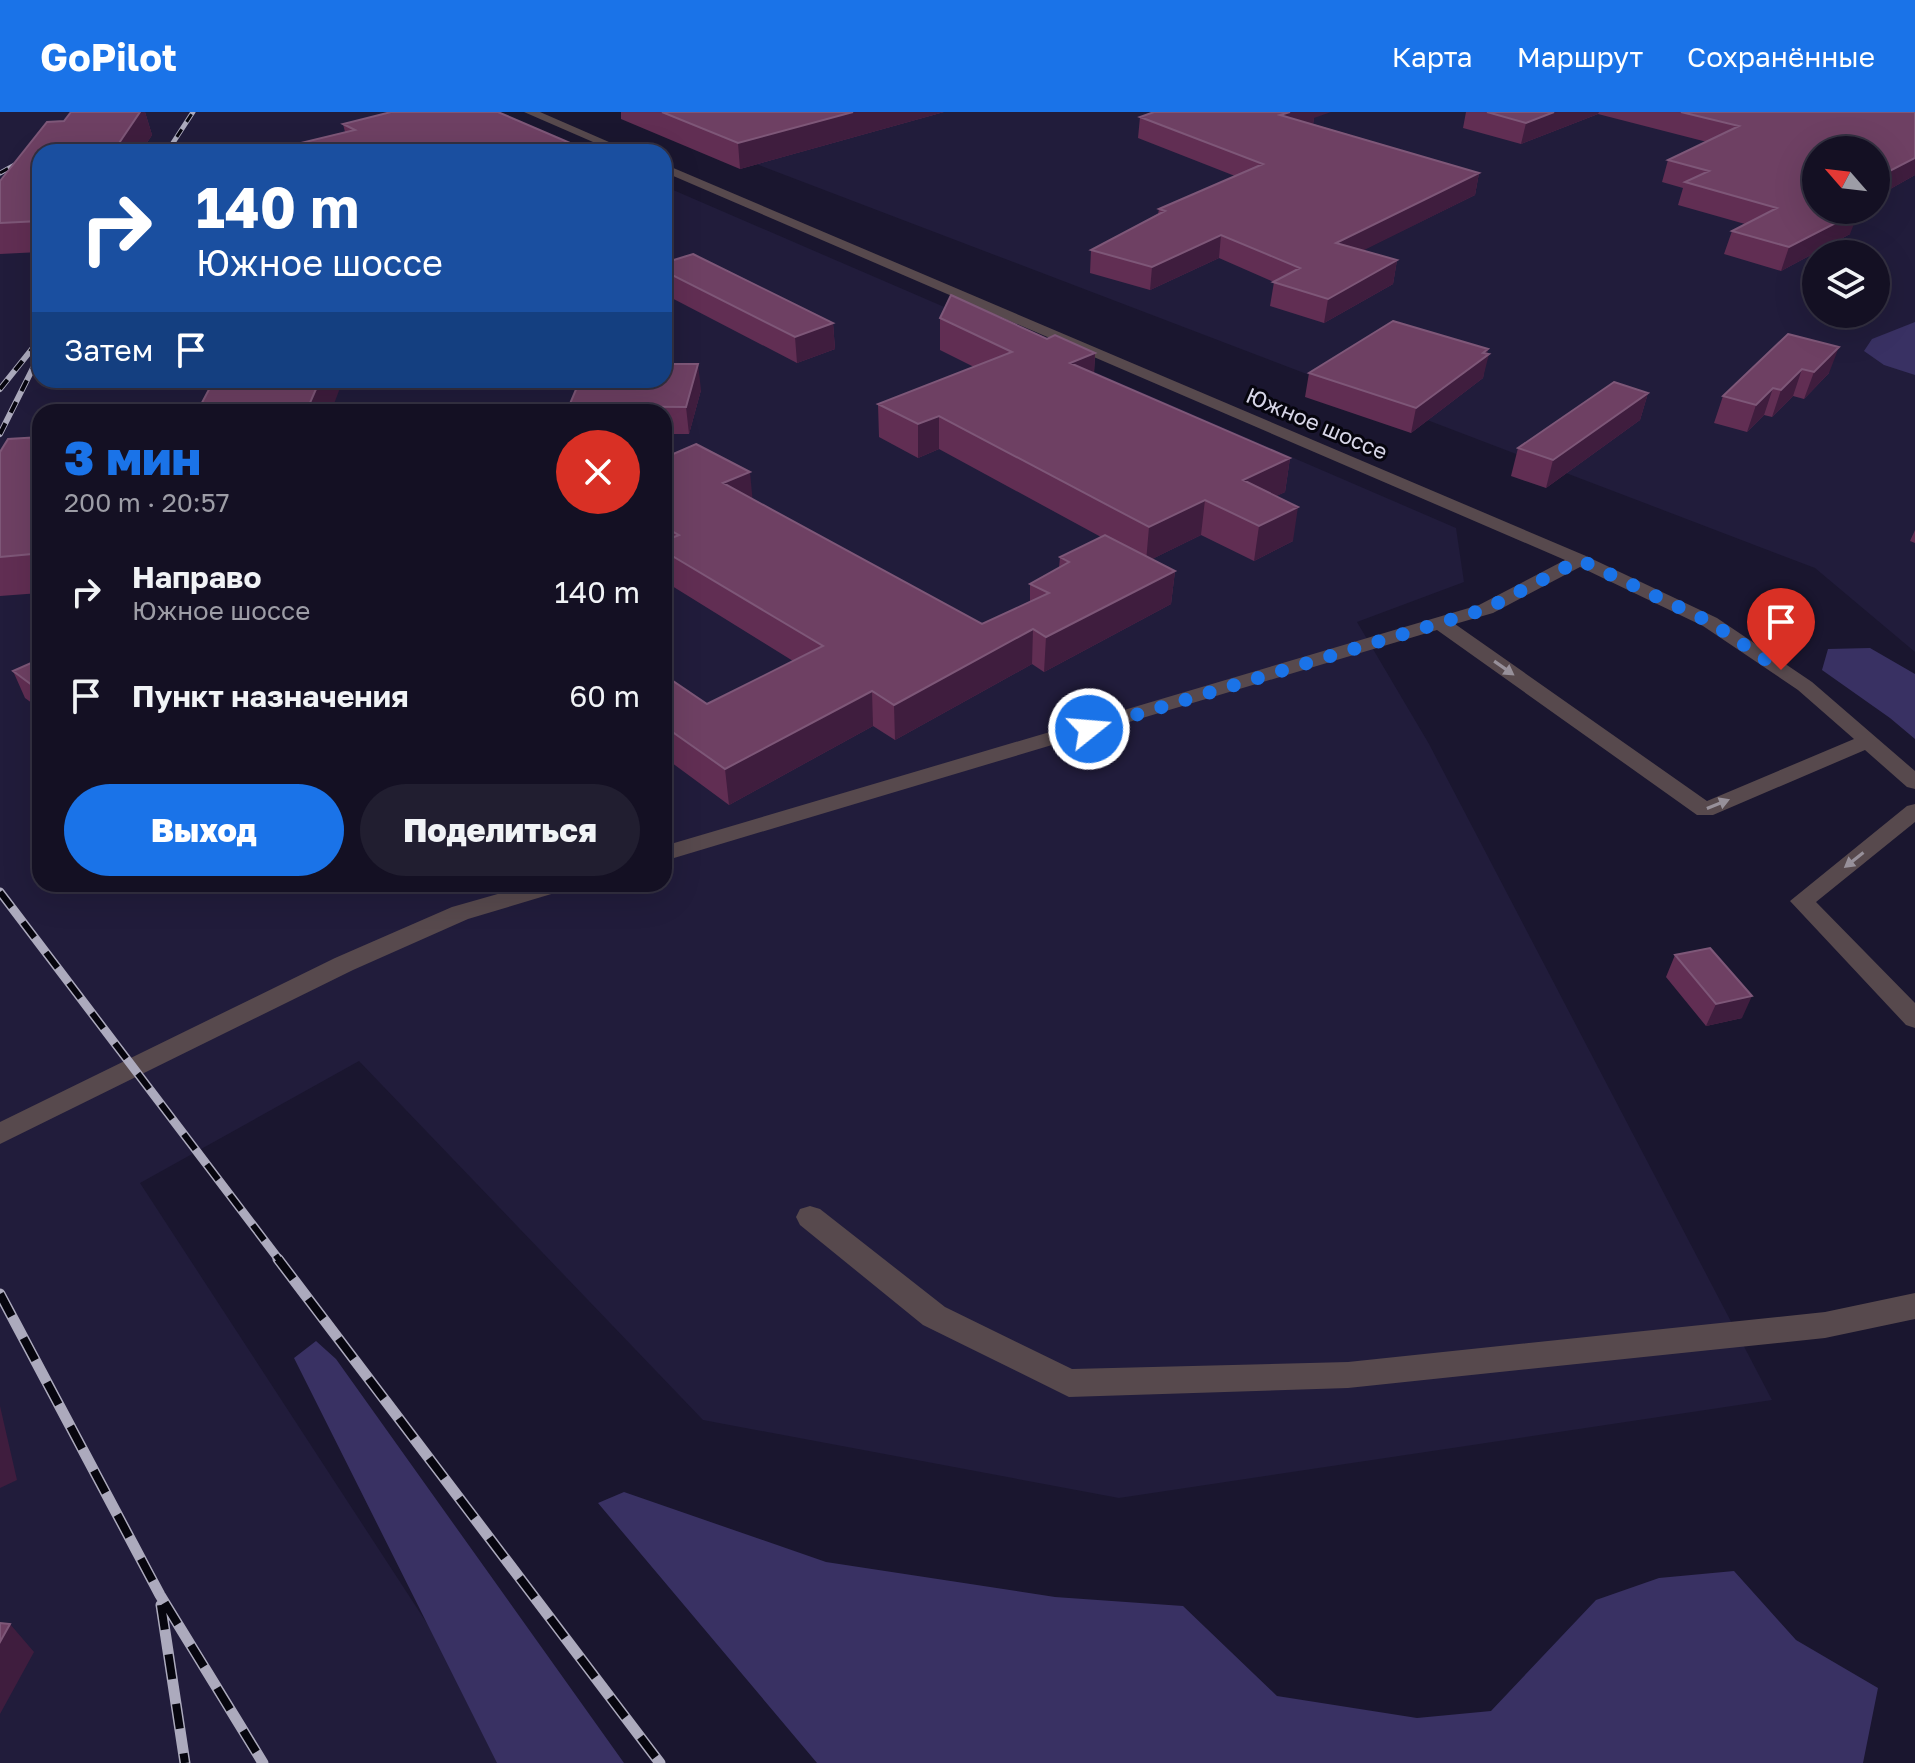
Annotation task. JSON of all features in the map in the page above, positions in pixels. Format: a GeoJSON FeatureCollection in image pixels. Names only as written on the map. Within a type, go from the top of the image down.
{"type":"FeatureCollection","features":[{"type":"Feature","properties":{"kind":"street"},"geometry":{"type":"LineString","coordinates":[[530,112],[607,144]]}},
{"type":"Feature","properties":{"kind":"street","name":"Южное шоссе"},"geometry":{"type":"LineString","coordinates":[[672,171],[1580,560],[1710,622],[1805,686],[1915,782]]}},
{"type":"Feature","properties":{"kind":"street"},"geometry":{"type":"LineString","coordinates":[[672,852],[1486,609],[1580,560]]}},
{"type":"Feature","properties":{"kind":"street"},"geometry":{"type":"LineString","coordinates":[[1440,623],[1705,810],[1868,741]]}},
{"type":"Feature","properties":{"kind":"street"},"geometry":{"type":"LineString","coordinates":[[1915,811],[1802,901],[1915,1019]]}},
{"type":"Feature","properties":{"kind":"street"},"geometry":{"type":"LineString","coordinates":[[0,1134],[344,964],[460,913],[532,892]]}},
{"type":"Feature","properties":{"kind":"street"},"geometry":{"type":"LineString","coordinates":[[810,1217],[934,1316],[1069,1383],[1348,1375],[1825,1325],[1915,1306]]}},
{"type":"Feature","properties":{"kind":"shaded area"},"geometry":{"type":"Polygon","coordinates":[[[0,112],[493,112],[567,144],[32,144],[32,388],[672,388],[672,189],[1456,528],[1464,582],[1357,622],[1429,744],[1772,1400],[1119,1498],[703,1420],[359,1061],[140,1183],[518,1763],[0,1763],[0,112]]]}},
{"type":"Feature","properties":{"kind":"shaded area"},"geometry":{"type":"Polygon","coordinates":[[[620,112],[1915,112],[1915,652],[1815,568],[620,112]]]}},
{"type":"Feature","properties":{"kind":"shaded area"},"geometry":{"type":"Polygon","coordinates":[[[1915,322],[1915,375],[1884,365],[1864,351],[1872,339],[1915,322]]]}},
{"type":"Feature","properties":{"kind":"shaded area"},"geometry":{"type":"Polygon","coordinates":[[[1870,648],[1915,674],[1915,739],[1822,670],[1828,649],[1870,648]]]}},
{"type":"Feature","properties":{"kind":"shaded area"},"geometry":{"type":"Polygon","coordinates":[[[316,1341],[336,1359],[624,1763],[497,1763],[294,1358],[316,1341]]]}},
{"type":"Feature","properties":{"kind":"shaded area"},"geometry":{"type":"Polygon","coordinates":[[[624,1492],[826,1562],[1055,1597],[1183,1606],[1277,1696],[1417,1718],[1491,1711],[1596,1600],[1659,1578],[1734,1571],[1796,1640],[1878,1688],[1863,1763],[817,1763],[598,1503],[624,1492]]]}},
{"type":"Feature","properties":{"kind":"building"},"geometry":{"type":"Polygon","coordinates":[[[71,112],[140,112],[118,144],[32,144],[32,221],[0,223],[0,181],[47,122],[64,121],[71,112]]]}},
{"type":"Feature","properties":{"kind":"building"},"geometry":{"type":"Polygon","coordinates":[[[391,112],[498,112],[572,144],[296,144],[355,130],[343,124],[391,112]]]}},
{"type":"Feature","properties":{"kind":"building"},"geometry":{"type":"Polygon","coordinates":[[[662,112],[853,112],[738,143],[662,112]]]}},
{"type":"Feature","properties":{"kind":"building"},"geometry":{"type":"Polygon","coordinates":[[[1154,112],[1290,112],[1280,115],[1479,173],[1336,243],[1397,260],[1328,299],[1273,282],[1300,268],[1221,235],[1152,267],[1091,250],[1165,211],[1159,209],[1263,164],[1140,117],[1154,112]]]}},
{"type":"Feature","properties":{"kind":"building"},"geometry":{"type":"Polygon","coordinates":[[[1487,112],[1554,112],[1526,123],[1487,112]]]}},
{"type":"Feature","properties":{"kind":"building"},"geometry":{"type":"Polygon","coordinates":[[[1681,112],[1915,112],[1915,158],[1890,171],[1890,136],[1802,136],[1802,224],[1834,224],[1789,247],[1732,231],[1777,208],[1685,182],[1709,171],[1668,160],[1739,126],[1681,112]]]}},
{"type":"Feature","properties":{"kind":"building"},"geometry":{"type":"Polygon","coordinates":[[[693,254],[833,323],[795,337],[672,275],[672,261],[693,254]]]}},
{"type":"Feature","properties":{"kind":"building"},"geometry":{"type":"Polygon","coordinates":[[[951,295],[1047,339],[1055,335],[1095,353],[1070,363],[1290,458],[1243,480],[1298,507],[1259,526],[1205,500],[1149,527],[939,416],[918,424],[878,404],[1012,352],[940,318],[951,295]]]}},
{"type":"Feature","properties":{"kind":"building"},"geometry":{"type":"Polygon","coordinates":[[[1393,321],[1488,349],[1483,353],[1489,354],[1416,408],[1309,373],[1393,321]]]}},
{"type":"Feature","properties":{"kind":"building"},"geometry":{"type":"Polygon","coordinates":[[[1788,334],[1839,347],[1814,372],[1802,369],[1781,390],[1773,388],[1756,405],[1723,396],[1788,334]]]}},
{"type":"Feature","properties":{"kind":"building"},"geometry":{"type":"Polygon","coordinates":[[[672,364],[698,364],[686,407],[672,407],[672,404],[570,404],[577,388],[672,388],[672,364]]]}},
{"type":"Feature","properties":{"kind":"building"},"geometry":{"type":"Polygon","coordinates":[[[1614,382],[1648,393],[1553,460],[1518,448],[1614,382]]]}},
{"type":"Feature","properties":{"kind":"building"},"geometry":{"type":"Polygon","coordinates":[[[210,388],[316,388],[310,404],[201,404],[210,388]]]}},
{"type":"Feature","properties":{"kind":"building"},"geometry":{"type":"Polygon","coordinates":[[[32,438],[32,554],[0,557],[0,452],[8,439],[32,438]]]}},
{"type":"Feature","properties":{"kind":"building"},"geometry":{"type":"Polygon","coordinates":[[[696,444],[750,472],[723,483],[982,624],[1049,593],[1030,584],[1069,562],[1060,557],[1105,535],[1175,571],[1046,637],[1033,629],[894,705],[872,691],[725,769],[672,732],[672,680],[707,704],[823,646],[672,556],[672,538],[679,535],[672,531],[672,454],[696,444]]]}},
{"type":"Feature","properties":{"kind":"building"},"geometry":{"type":"Polygon","coordinates":[[[32,663],[32,685],[13,671],[32,663]]]}},
{"type":"Feature","properties":{"kind":"building"},"geometry":{"type":"Polygon","coordinates":[[[1710,948],[1752,996],[1716,1004],[1675,955],[1710,948]]]}},
{"type":"Feature","properties":{"kind":"building"},"geometry":{"type":"Polygon","coordinates":[[[0,1623],[10,1624],[0,1642],[0,1623]]]}},
{"type":"Feature","properties":{"kind":"railway"},"geometry":{"type":"LineString","coordinates":[[172,144],[193,112]]}},
{"type":"Feature","properties":{"kind":"railway"},"geometry":{"type":"LineString","coordinates":[[0,173],[32,156]]}},
{"type":"Feature","properties":{"kind":"railway"},"geometry":{"type":"LineString","coordinates":[[0,389],[32,349]]}},
{"type":"Feature","properties":{"kind":"railway"},"geometry":{"type":"LineString","coordinates":[[0,434],[32,370]]}},
{"type":"Feature","properties":{"kind":"railway"},"geometry":{"type":"LineString","coordinates":[[0,892],[280,1261]]}},
{"type":"Feature","properties":{"kind":"railway"},"geometry":{"type":"LineString","coordinates":[[278,1259],[660,1763]]}},
{"type":"Feature","properties":{"kind":"railway"},"geometry":{"type":"LineString","coordinates":[[0,1294],[160,1595],[263,1763]]}},
{"type":"Feature","properties":{"kind":"railway"},"geometry":{"type":"LineString","coordinates":[[161,1605],[185,1763]]}},
{"type":"Feature","properties":{"kind":"route"},"geometry":{"type":"LineString","coordinates":[[1089,729],[1486,609],[1580,560],[1710,622],[1781,670]]}}]}
